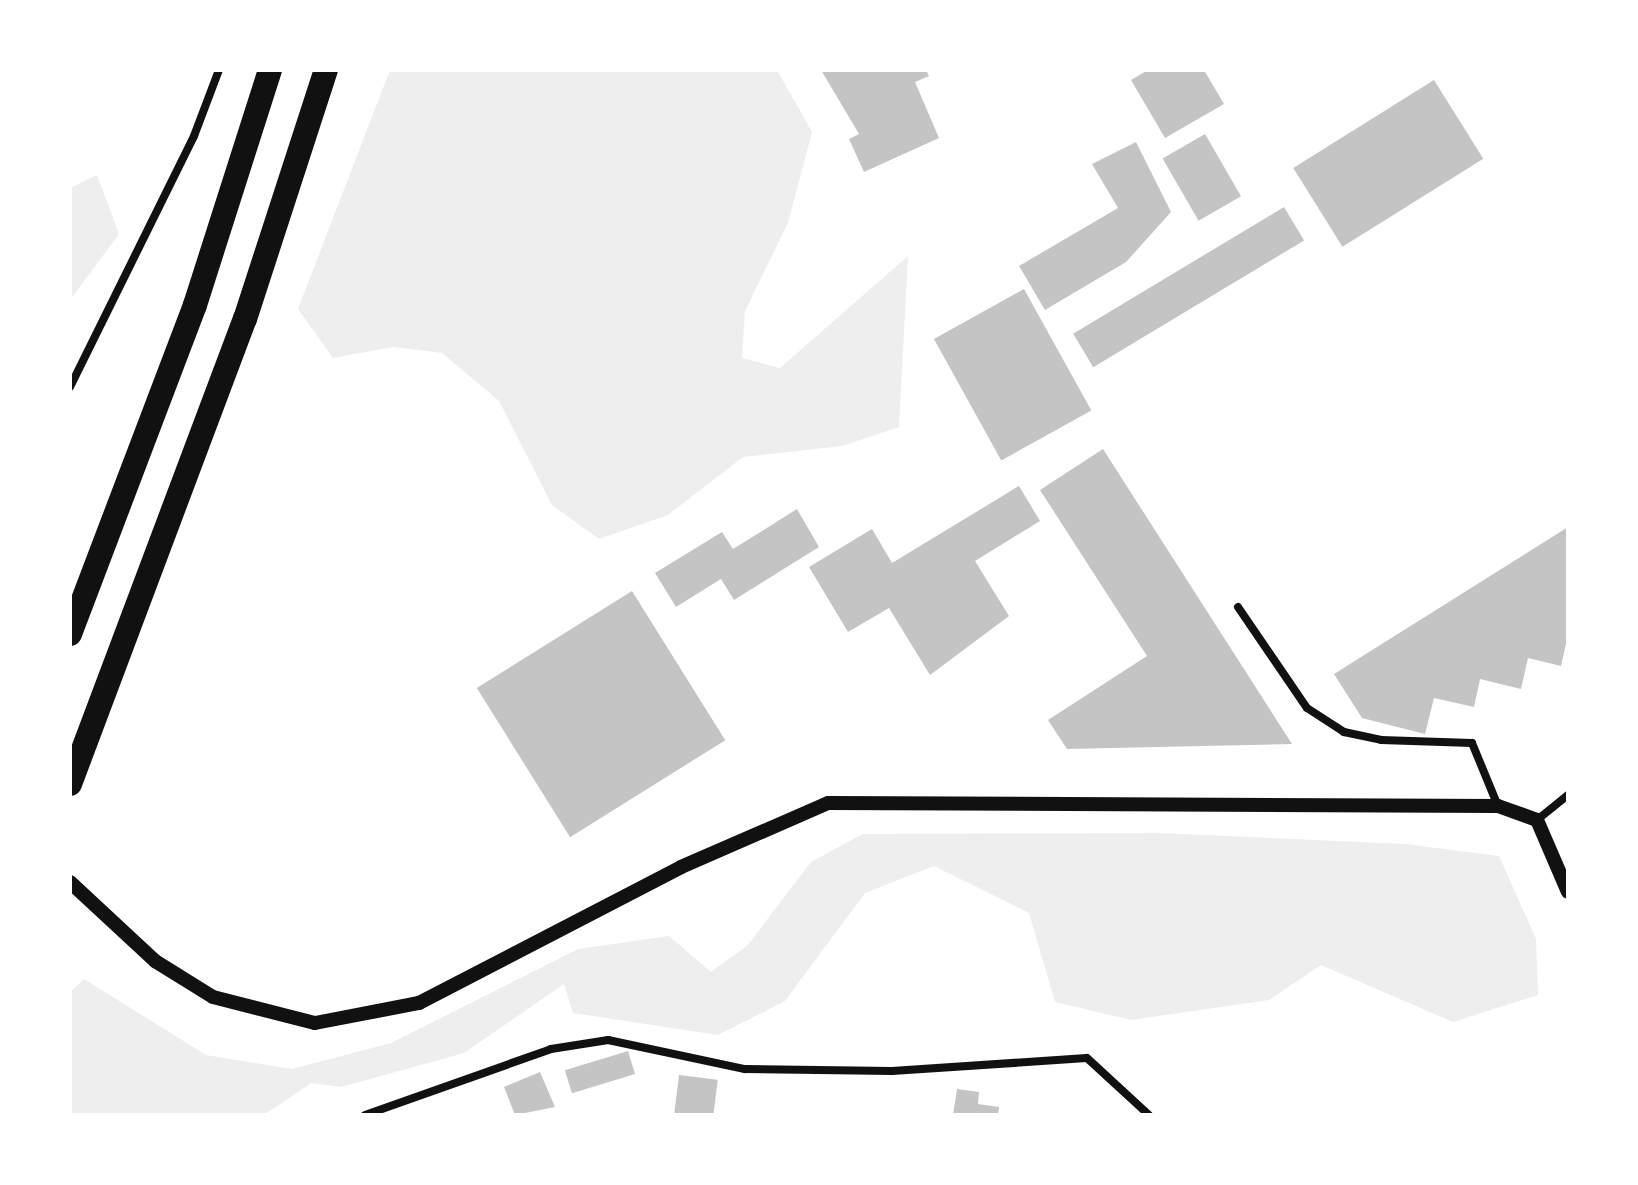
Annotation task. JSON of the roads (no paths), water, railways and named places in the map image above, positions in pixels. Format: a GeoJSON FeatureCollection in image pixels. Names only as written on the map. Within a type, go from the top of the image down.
{"type":"FeatureCollection","features":[{"type":"Feature","properties":{"kind":"highway"},"geometry":{"type":"LineString","coordinates":[[70,634],[195,305],[270,70]]}},
{"type":"Feature","properties":{"kind":"highway"},"geometry":{"type":"LineString","coordinates":[[70,784],[234,348],[326,70]]}},
{"type":"Feature","properties":{"kind":"street"},"geometry":{"type":"LineString","coordinates":[[70,387],[188,150],[219,70]]}},
{"type":"Feature","properties":{"kind":"street"},"geometry":{"type":"LineString","coordinates":[[1238,607],[1307,708],[1344,732],[1381,740],[1472,743],[1498,806]]}},
{"type":"Feature","properties":{"kind":"street"},"geometry":{"type":"LineString","coordinates":[[1537,820],[1568,795]]}},
{"type":"Feature","properties":{"kind":"street"},"geometry":{"type":"LineString","coordinates":[[70,882],[155,961],[213,997],[315,1023],[419,1003],[694,860],[828,803],[1498,806],[1537,820],[1568,892]]}},
{"type":"Feature","properties":{"kind":"street"},"geometry":{"type":"LineString","coordinates":[[365,1115],[551,1049],[608,1040],[745,1069],[892,1071],[1087,1058],[1149,1115]]}}]}
